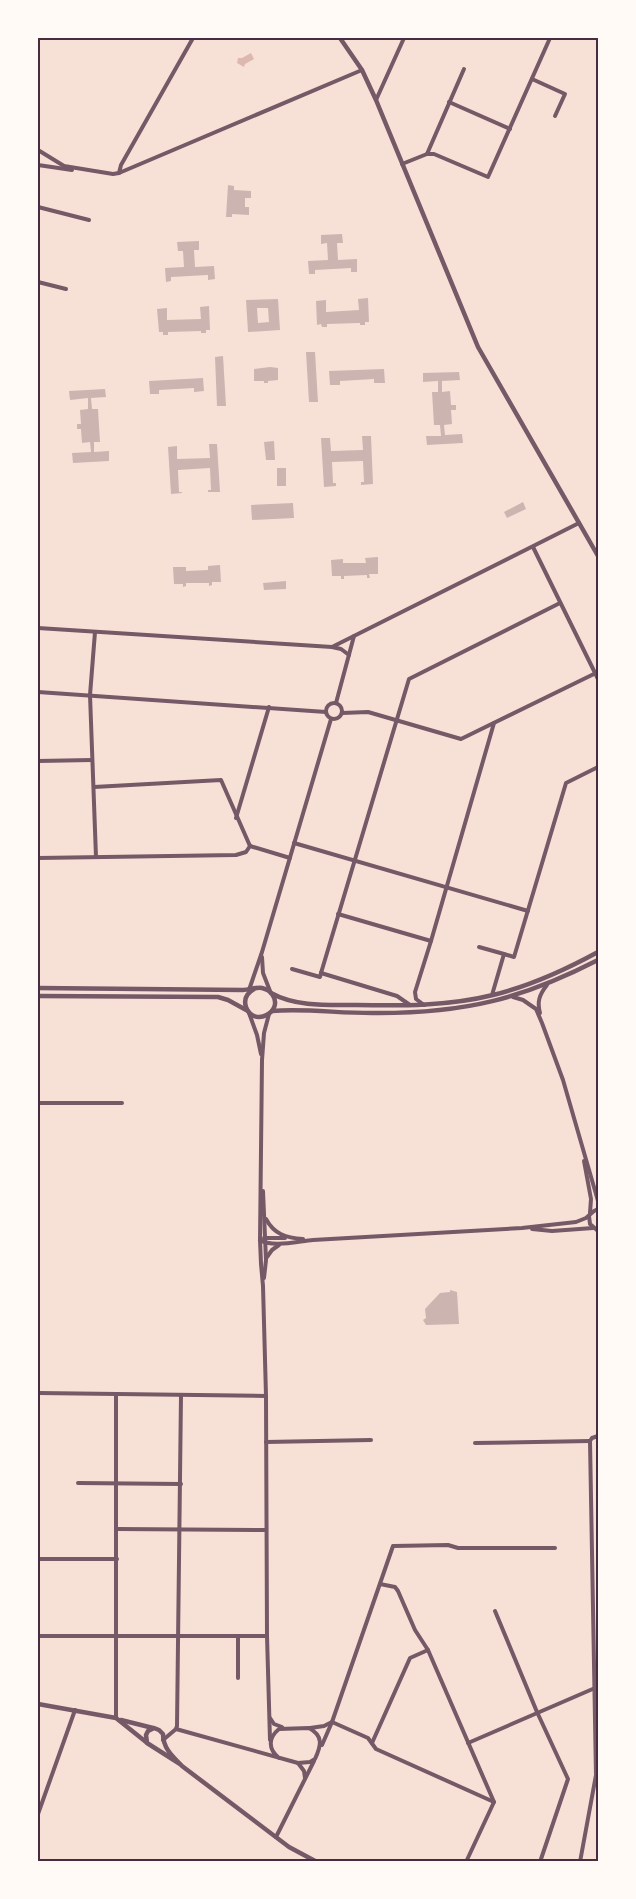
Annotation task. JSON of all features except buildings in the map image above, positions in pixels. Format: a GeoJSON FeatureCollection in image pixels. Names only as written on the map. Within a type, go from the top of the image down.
{"type":"FeatureCollection","features":[{"type":"Feature","properties":{"kind":"street"},"geometry":{"type":"LineString","coordinates":[[118,173],[193,38]]}},
{"type":"Feature","properties":{"kind":"street"},"geometry":{"type":"LineString","coordinates":[[340,38],[362,70],[376,100],[478,347],[598,556]]}},
{"type":"Feature","properties":{"kind":"street"},"geometry":{"type":"LineString","coordinates":[[376,100],[404,38]]}},
{"type":"Feature","properties":{"kind":"street"},"geometry":{"type":"LineString","coordinates":[[402,164],[427,154],[434,154],[488,177],[550,38]]}},
{"type":"Feature","properties":{"kind":"street"},"geometry":{"type":"LineString","coordinates":[[427,154],[464,69]]}},
{"type":"Feature","properties":{"kind":"street"},"geometry":{"type":"LineString","coordinates":[[38,165],[112,174],[118,173],[362,70]]}},
{"type":"Feature","properties":{"kind":"street"},"geometry":{"type":"LineString","coordinates":[[532,79],[564,94],[555,116]]}},
{"type":"Feature","properties":{"kind":"street"},"geometry":{"type":"LineString","coordinates":[[449,102],[510,129]]}},
{"type":"Feature","properties":{"kind":"street"},"geometry":{"type":"LineString","coordinates":[[38,150],[64,166],[82,170]]}},
{"type":"Feature","properties":{"kind":"street"},"geometry":{"type":"LineString","coordinates":[[38,207],[89,220]]}},
{"type":"Feature","properties":{"kind":"street"},"geometry":{"type":"LineString","coordinates":[[38,282],[66,289]]}},
{"type":"Feature","properties":{"kind":"street"},"geometry":{"type":"LineString","coordinates":[[332,647],[533,547],[579,522]]}},
{"type":"Feature","properties":{"kind":"street"},"geometry":{"type":"LineString","coordinates":[[533,547],[597,672],[598,679]]}},
{"type":"Feature","properties":{"kind":"street"},"geometry":{"type":"LineString","coordinates":[[292,969],[320,977],[409,679],[560,603]]}},
{"type":"Feature","properties":{"kind":"street"},"geometry":{"type":"LineString","coordinates":[[38,628],[332,647],[341,649],[349,655]]}},
{"type":"Feature","properties":{"kind":"street"},"geometry":{"type":"LineString","coordinates":[[95,632],[90,695],[96,857]]}},
{"type":"Feature","properties":{"kind":"street"},"geometry":{"type":"LineString","coordinates":[[336,703],[354,636]]}},
{"type":"Feature","properties":{"kind":"street"},"geometry":{"type":"LineString","coordinates":[[342,713],[368,712],[461,740],[597,672]]}},
{"type":"Feature","properties":{"kind":"street"},"geometry":{"type":"LineString","coordinates":[[38,692],[316,711],[326,712],[331,719]]}},
{"type":"Feature","properties":{"kind":"street"},"geometry":{"type":"LineString","coordinates":[[326,712],[329,705],[336,703]]}},
{"type":"Feature","properties":{"kind":"street"},"geometry":{"type":"LineString","coordinates":[[331,719],[339,718],[342,713],[342,708],[336,703]]}},
{"type":"Feature","properties":{"kind":"street"},"geometry":{"type":"LineString","coordinates":[[236,818],[270,707]]}},
{"type":"Feature","properties":{"kind":"street"},"geometry":{"type":"LineString","coordinates":[[262,1060],[257,1035],[245,1004],[331,719]]}},
{"type":"Feature","properties":{"kind":"street"},"geometry":{"type":"LineString","coordinates":[[424,1004],[416,999],[415,992],[494,723]]}},
{"type":"Feature","properties":{"kind":"street"},"geometry":{"type":"LineString","coordinates":[[38,761],[92,760]]}},
{"type":"Feature","properties":{"kind":"street"},"geometry":{"type":"LineString","coordinates":[[480,947],[514,957],[566,783],[598,767]]}},
{"type":"Feature","properties":{"kind":"street"},"geometry":{"type":"LineString","coordinates":[[94,787],[221,780],[236,818],[250,846],[290,858]]}},
{"type":"Feature","properties":{"kind":"street"},"geometry":{"type":"LineString","coordinates":[[294,843],[528,911]]}},
{"type":"Feature","properties":{"kind":"street"},"geometry":{"type":"LineString","coordinates":[[38,858],[236,855],[246,852],[250,846]]}},
{"type":"Feature","properties":{"kind":"street"},"geometry":{"type":"LineString","coordinates":[[338,914],[431,941]]}},
{"type":"Feature","properties":{"kind":"street"},"geometry":{"type":"LineString","coordinates":[[262,952],[262,965],[275,1002],[264,1033],[262,1060],[260,1240],[266,1396],[269,1716],[271,1749],[279,1758]]}},
{"type":"Feature","properties":{"kind":"street"},"geometry":{"type":"LineString","coordinates":[[38,988],[248,992],[256,988],[264,988],[282,999],[302,1003],[347,1006],[410,1005],[492,995],[552,975],[598,952]]}},
{"type":"Feature","properties":{"kind":"street"},"geometry":{"type":"LineString","coordinates":[[492,995],[504,954]]}},
{"type":"Feature","properties":{"kind":"street"},"geometry":{"type":"LineString","coordinates":[[38,996],[218,997],[228,1000],[259,1017],[270,1013],[418,1012],[472,1007],[513,997],[547,985],[598,960]]}},
{"type":"Feature","properties":{"kind":"street"},"geometry":{"type":"LineString","coordinates":[[321,973],[397,996],[410,1005]]}},
{"type":"Feature","properties":{"kind":"street"},"geometry":{"type":"LineString","coordinates":[[542,1023],[538,1005],[541,992],[547,985]]}},
{"type":"Feature","properties":{"kind":"street"},"geometry":{"type":"LineString","coordinates":[[513,997],[523,1000],[536,1009],[542,1023],[563,1080],[598,1201]]}},
{"type":"Feature","properties":{"kind":"street"},"geometry":{"type":"LineString","coordinates":[[38,1103],[122,1104]]}},
{"type":"Feature","properties":{"kind":"street"},"geometry":{"type":"LineString","coordinates":[[581,1142],[591,1199],[589,1222],[598,1232]]}},
{"type":"Feature","properties":{"kind":"street"},"geometry":{"type":"LineString","coordinates":[[262,1184],[266,1218],[266,1260],[263,1286]]}},
{"type":"Feature","properties":{"kind":"street"},"geometry":{"type":"LineString","coordinates":[[260,1240],[266,1244],[283,1244],[313,1240],[522,1228],[582,1220],[594,1210],[598,1210]]}},
{"type":"Feature","properties":{"kind":"street"},"geometry":{"type":"LineString","coordinates":[[266,1218],[273,1230],[286,1238]]}},
{"type":"Feature","properties":{"kind":"street"},"geometry":{"type":"LineString","coordinates":[[522,1228],[552,1230],[593,1228]]}},
{"type":"Feature","properties":{"kind":"street"},"geometry":{"type":"LineString","coordinates":[[260,1240],[266,1237],[313,1240]]}},
{"type":"Feature","properties":{"kind":"street"},"geometry":{"type":"LineString","coordinates":[[266,1260],[272,1250],[283,1244]]}},
{"type":"Feature","properties":{"kind":"street"},"geometry":{"type":"LineString","coordinates":[[38,1393],[266,1396]]}},
{"type":"Feature","properties":{"kind":"street"},"geometry":{"type":"LineString","coordinates":[[116,1394],[118,1719]]}},
{"type":"Feature","properties":{"kind":"street"},"geometry":{"type":"LineString","coordinates":[[178,1728],[181,1395]]}},
{"type":"Feature","properties":{"kind":"street"},"geometry":{"type":"LineString","coordinates":[[580,1862],[597,1774],[596,1604],[590,1442],[592,1438],[598,1436]]}},
{"type":"Feature","properties":{"kind":"street"},"geometry":{"type":"LineString","coordinates":[[266,1442],[371,1440]]}},
{"type":"Feature","properties":{"kind":"street"},"geometry":{"type":"LineString","coordinates":[[474,1443],[590,1442]]}},
{"type":"Feature","properties":{"kind":"street"},"geometry":{"type":"LineString","coordinates":[[78,1483],[180,1484]]}},
{"type":"Feature","properties":{"kind":"street"},"geometry":{"type":"LineString","coordinates":[[117,1529],[266,1530]]}},
{"type":"Feature","properties":{"kind":"street"},"geometry":{"type":"LineString","coordinates":[[276,1837],[322,1746],[332,1722],[393,1546],[448,1544],[458,1548],[555,1548]]}},
{"type":"Feature","properties":{"kind":"street"},"geometry":{"type":"LineString","coordinates":[[38,1559],[117,1559]]}},
{"type":"Feature","properties":{"kind":"street"},"geometry":{"type":"LineString","coordinates":[[380,1584],[395,1587],[398,1591],[415,1630],[428,1650],[494,1802],[466,1862]]}},
{"type":"Feature","properties":{"kind":"street"},"geometry":{"type":"LineString","coordinates":[[495,1611],[537,1712],[568,1779],[540,1862]]}},
{"type":"Feature","properties":{"kind":"street"},"geometry":{"type":"LineString","coordinates":[[38,1636],[268,1636]]}},
{"type":"Feature","properties":{"kind":"street"},"geometry":{"type":"LineString","coordinates":[[238,1636],[238,1678]]}},
{"type":"Feature","properties":{"kind":"street"},"geometry":{"type":"LineString","coordinates":[[372,1743],[410,1658],[428,1650]]}},
{"type":"Feature","properties":{"kind":"street"},"geometry":{"type":"LineString","coordinates":[[468,1742],[595,1688]]}},
{"type":"Feature","properties":{"kind":"street"},"geometry":{"type":"LineString","coordinates":[[38,1704],[75,1710],[154,1728],[161,1732],[162,1740],[168,1752],[180,1764]]}},
{"type":"Feature","properties":{"kind":"street"},"geometry":{"type":"LineString","coordinates":[[38,1814],[75,1710]]}},
{"type":"Feature","properties":{"kind":"street"},"geometry":{"type":"LineString","coordinates":[[269,1716],[274,1724],[283,1728],[309,1728],[324,1726],[332,1722]]}},
{"type":"Feature","properties":{"kind":"street"},"geometry":{"type":"LineString","coordinates":[[118,1719],[276,1837],[317,1862]]}},
{"type":"Feature","properties":{"kind":"street"},"geometry":{"type":"LineString","coordinates":[[332,1722],[368,1738],[376,1748],[494,1802]]}},
{"type":"Feature","properties":{"kind":"street"},"geometry":{"type":"LineString","coordinates":[[149,1744],[146,1735],[148,1731],[154,1728]]}},
{"type":"Feature","properties":{"kind":"street"},"geometry":{"type":"LineString","coordinates":[[149,1744],[157,1745],[178,1728]]}},
{"type":"Feature","properties":{"kind":"street"},"geometry":{"type":"LineString","coordinates":[[178,1728],[298,1763],[310,1762],[315,1759]]}},
{"type":"Feature","properties":{"kind":"street"},"geometry":{"type":"LineString","coordinates":[[270,1740],[276,1732],[283,1728]]}},
{"type":"Feature","properties":{"kind":"street"},"geometry":{"type":"LineString","coordinates":[[309,1728],[320,1737],[322,1746]]}},
{"type":"Feature","properties":{"kind":"street"},"geometry":{"type":"LineString","coordinates":[[298,1763],[304,1771],[305,1780]]}},
{"type":"Feature","properties":{"kind":"shaded area"},"geometry":{"type":"Polygon","coordinates":[[[251,53],[254,59],[245,64],[244,67],[237,63],[238,58],[251,53]]]}}]}
